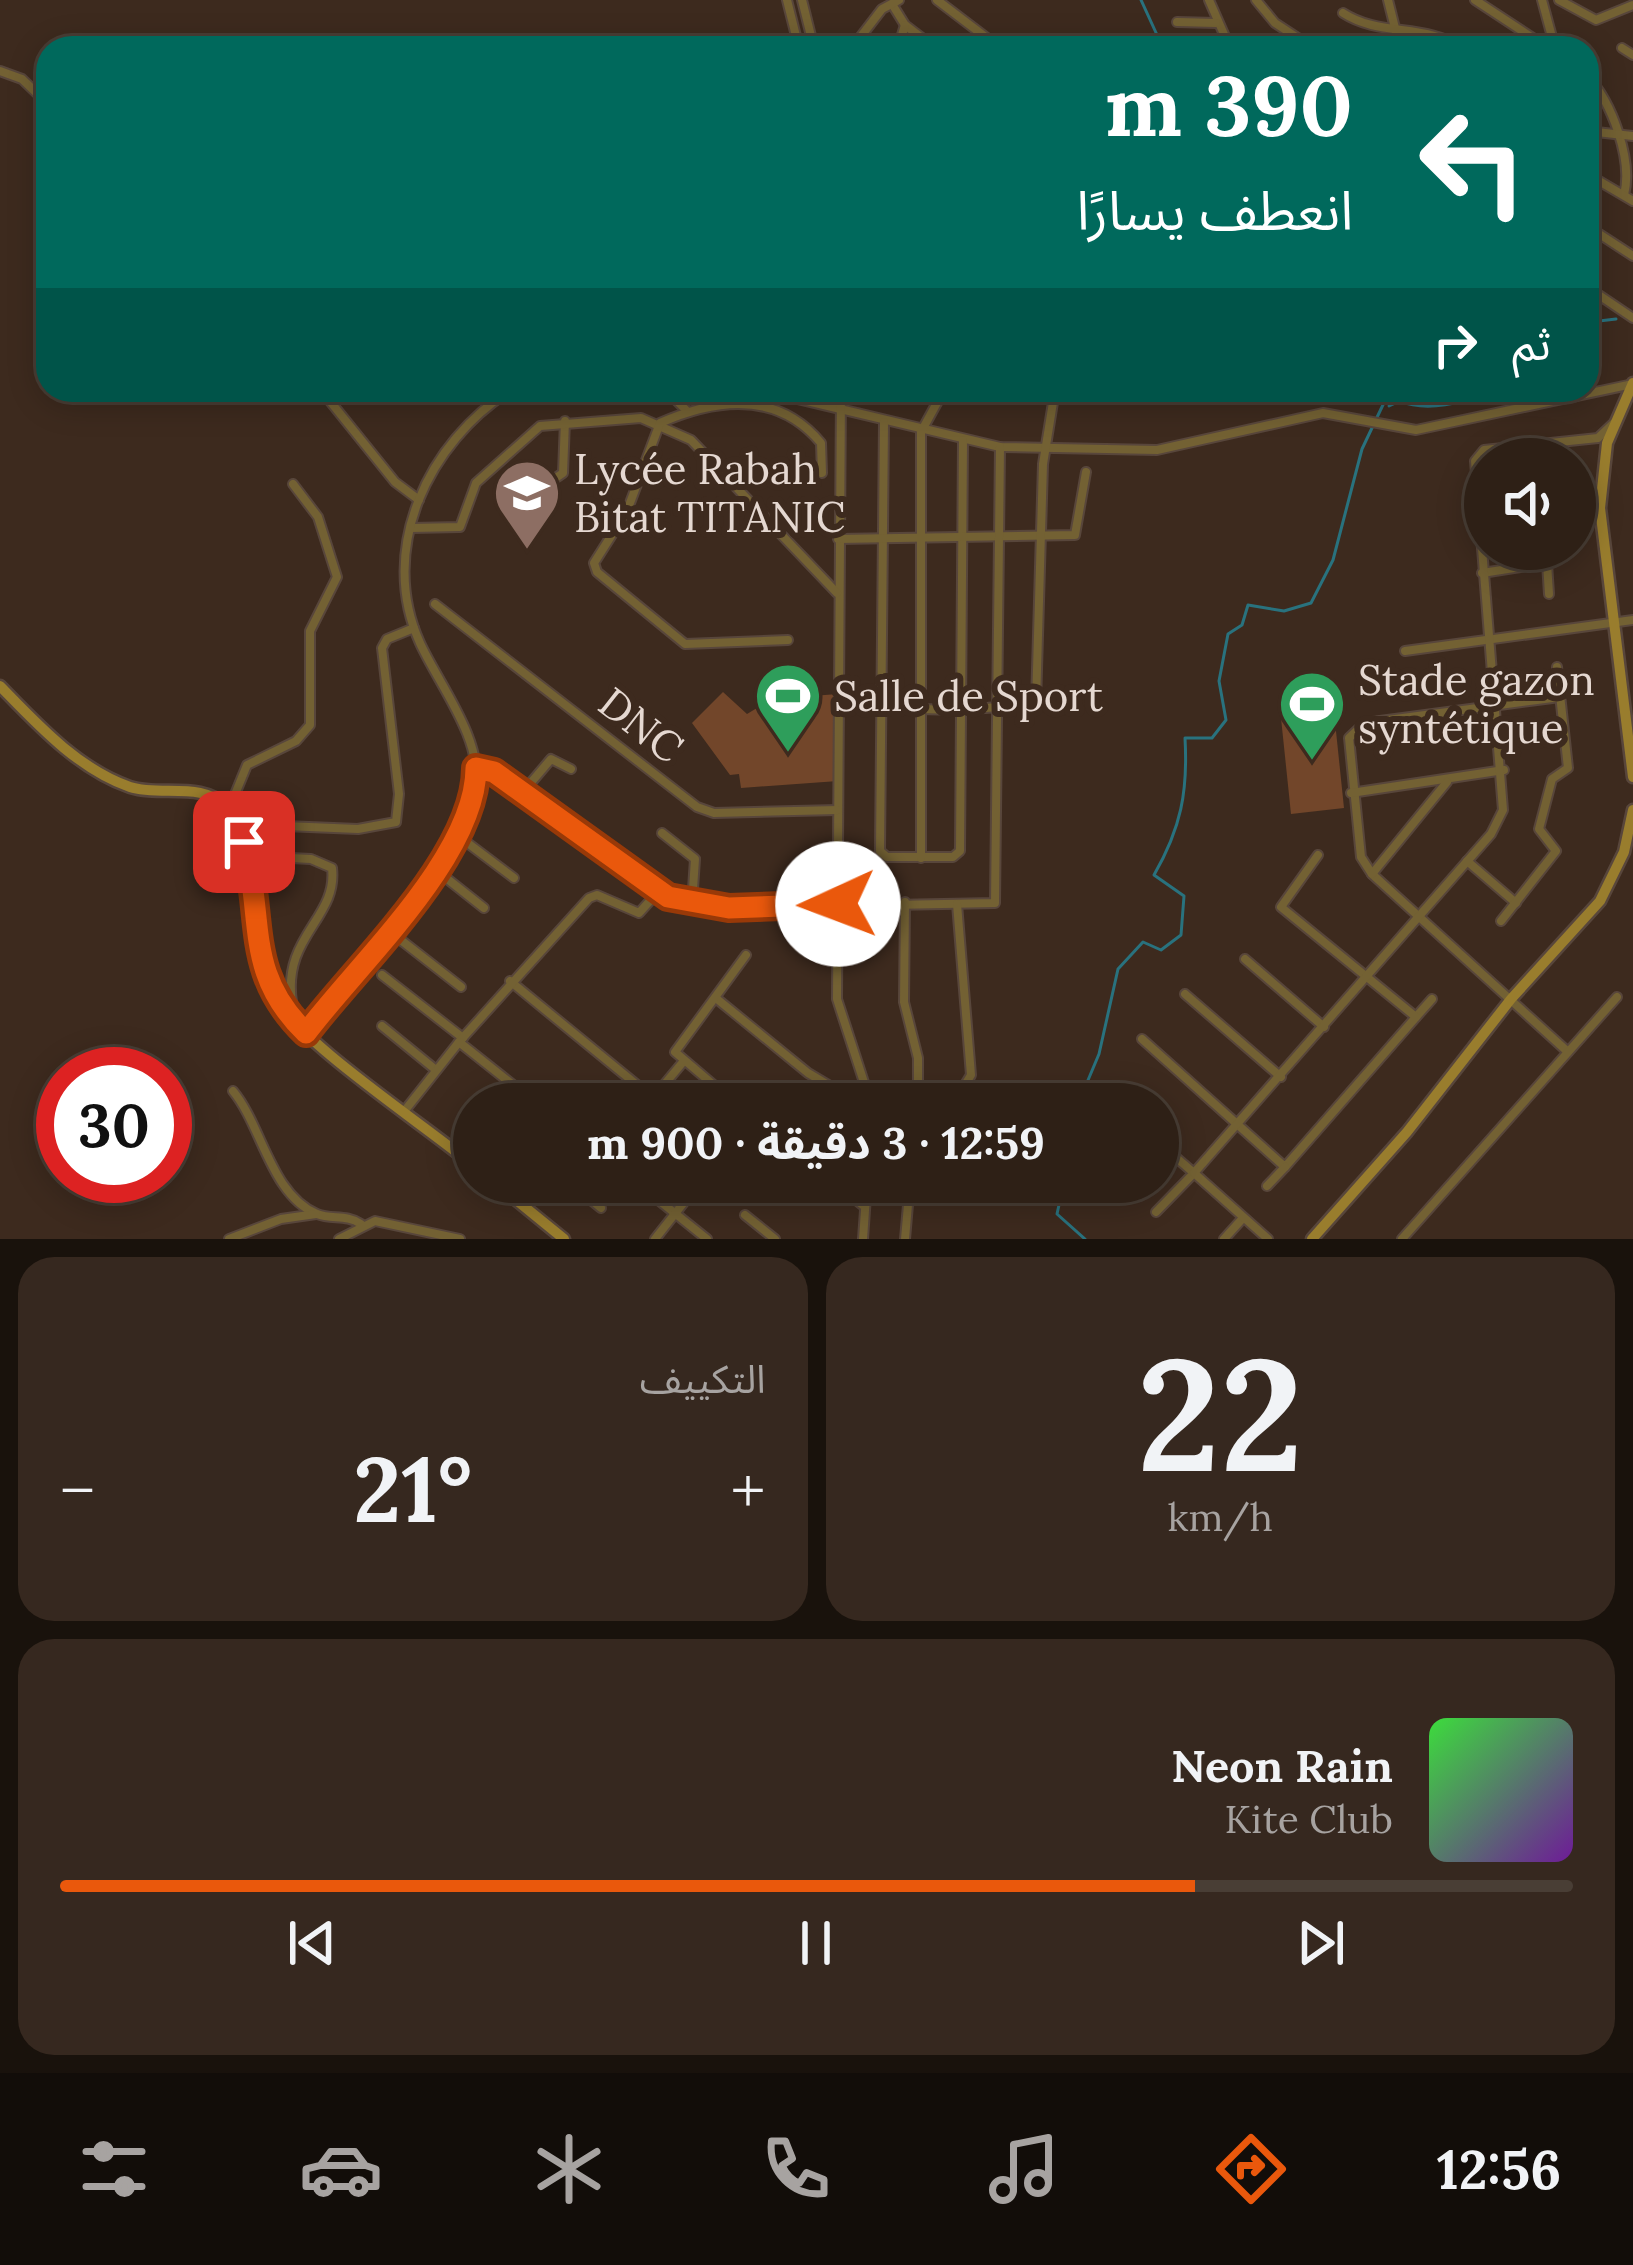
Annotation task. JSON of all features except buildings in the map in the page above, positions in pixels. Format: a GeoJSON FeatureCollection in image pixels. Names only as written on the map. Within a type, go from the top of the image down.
{"type":"FeatureCollection","features":[{"type":"Feature","properties":{"kind":"main road"},"geometry":{"type":"LineString","coordinates":[[1633,384],[1616,422],[1600,508],[1633,777]]}},
{"type":"Feature","properties":{"kind":"main road"},"geometry":{"type":"LineString","coordinates":[[0,686],[59,744],[119,783],[142,790],[204,794],[229,809],[248,856],[260,962],[284,1011],[453,1148]]}},
{"type":"Feature","properties":{"kind":"main road"},"geometry":{"type":"LineString","coordinates":[[1312,1239],[1407,1132],[1510,1000],[1600,901],[1624,852],[1633,810]]}},
{"type":"Feature","properties":{"kind":"main road"},"geometry":{"type":"LineString","coordinates":[[520,1203],[564,1239]]}},
{"type":"Feature","properties":{"kind":"street"},"geometry":{"type":"LineString","coordinates":[[787,0],[796,36]]}},
{"type":"Feature","properties":{"kind":"street"},"geometry":{"type":"LineString","coordinates":[[802,0],[811,36]]}},
{"type":"Feature","properties":{"kind":"street"},"geometry":{"type":"LineString","coordinates":[[937,0],[984,36]]}},
{"type":"Feature","properties":{"kind":"street"},"geometry":{"type":"LineString","coordinates":[[1209,0],[1224,36]]}},
{"type":"Feature","properties":{"kind":"street"},"geometry":{"type":"LineString","coordinates":[[1256,0],[1266,15],[1296,36]]}},
{"type":"Feature","properties":{"kind":"street"},"geometry":{"type":"LineString","coordinates":[[1388,0],[1397,36]]}},
{"type":"Feature","properties":{"kind":"street"},"geometry":{"type":"LineString","coordinates":[[1475,0],[1532,36]]}},
{"type":"Feature","properties":{"kind":"street"},"geometry":{"type":"LineString","coordinates":[[1542,0],[1549,36]]}},
{"type":"Feature","properties":{"kind":"street"},"geometry":{"type":"LineString","coordinates":[[1559,0],[1596,20],[1633,5]]}},
{"type":"Feature","properties":{"kind":"street"},"geometry":{"type":"LineString","coordinates":[[860,36],[867,24],[896,2],[905,25],[919,36]]}},
{"type":"Feature","properties":{"kind":"street"},"geometry":{"type":"LineString","coordinates":[[1343,13],[1365,25],[1439,36]]}},
{"type":"Feature","properties":{"kind":"street"},"geometry":{"type":"LineString","coordinates":[[1177,22],[1216,23]]}},
{"type":"Feature","properties":{"kind":"street"},"geometry":{"type":"LineString","coordinates":[[902,36],[905,25]]}},
{"type":"Feature","properties":{"kind":"street"},"geometry":{"type":"LineString","coordinates":[[1622,48],[1633,55]]}},
{"type":"Feature","properties":{"kind":"street"},"geometry":{"type":"LineString","coordinates":[[0,71],[22,79],[36,92]]}},
{"type":"Feature","properties":{"kind":"street"},"geometry":{"type":"LineString","coordinates":[[1599,97],[1620,133],[1631,169],[1628,198],[1599,181]]}},
{"type":"Feature","properties":{"kind":"street"},"geometry":{"type":"LineString","coordinates":[[1599,132],[1633,136]]}},
{"type":"Feature","properties":{"kind":"street"},"geometry":{"type":"LineString","coordinates":[[1599,234],[1633,256]]}},
{"type":"Feature","properties":{"kind":"street"},"geometry":{"type":"LineString","coordinates":[[1599,295],[1633,318]]}},
{"type":"Feature","properties":{"kind":"street"},"geometry":{"type":"LineString","coordinates":[[1599,391],[1633,384]]}},
{"type":"Feature","properties":{"kind":"street"},"geometry":{"type":"LineString","coordinates":[[331,402],[394,482],[419,500]]}},
{"type":"Feature","properties":{"kind":"street"},"geometry":{"type":"LineString","coordinates":[[306,1033],[436,870],[457,835],[475,787],[476,768],[414,628],[405,580],[410,528],[419,500],[455,435],[496,402]]}},
{"type":"Feature","properties":{"kind":"street"},"geometry":{"type":"LineString","coordinates":[[678,402],[688,412]]}},
{"type":"Feature","properties":{"kind":"street"},"geometry":{"type":"LineString","coordinates":[[808,402],[921,432],[1046,450],[1170,449],[1323,413],[1416,430],[1548,402]]}},
{"type":"Feature","properties":{"kind":"street"},"geometry":{"type":"LineString","coordinates":[[840,402],[838,1010],[864,1083]]}},
{"type":"Feature","properties":{"kind":"street"},"geometry":{"type":"LineString","coordinates":[[921,858],[921,432],[937,402]]}},
{"type":"Feature","properties":{"kind":"street"},"geometry":{"type":"LineString","coordinates":[[838,707],[919,711],[1032,707],[1036,702],[1040,537],[1052,402]]}},
{"type":"Feature","properties":{"kind":"street"},"geometry":{"type":"LineString","coordinates":[[788,640],[685,644],[595,569],[596,559],[627,511],[660,423],[688,412],[745,403],[784,411],[821,443],[821,473]]}},
{"type":"Feature","properties":{"kind":"street"},"geometry":{"type":"LineString","coordinates":[[410,528],[459,528],[472,488],[533,430],[565,421],[627,417],[660,423],[697,446],[838,594]]}},
{"type":"Feature","properties":{"kind":"street"},"geometry":{"type":"LineString","coordinates":[[544,503],[544,486],[563,473],[565,421]]}},
{"type":"Feature","properties":{"kind":"street"},"geometry":{"type":"LineString","coordinates":[[884,422],[880,851],[887,857],[952,857],[960,851],[963,440]]}},
{"type":"Feature","properties":{"kind":"street"},"geometry":{"type":"LineString","coordinates":[[1596,438],[1616,422]]}},
{"type":"Feature","properties":{"kind":"street"},"geometry":{"type":"LineString","coordinates":[[476,768],[490,770],[523,792],[658,892],[692,904],[990,905],[998,900],[1000,447]]}},
{"type":"Feature","properties":{"kind":"street"},"geometry":{"type":"LineString","coordinates":[[838,539],[1078,533],[1086,472]]}},
{"type":"Feature","properties":{"kind":"street"},"geometry":{"type":"LineString","coordinates":[[229,809],[248,765],[296,741],[313,716],[310,631],[336,582],[337,569],[314,508],[292,484]]}},
{"type":"Feature","properties":{"kind":"street"},"geometry":{"type":"LineString","coordinates":[[1156,1212],[1366,980],[1467,861],[1503,810],[1504,770],[1482,572],[1496,570]]}},
{"type":"Feature","properties":{"kind":"street"},"geometry":{"type":"LineString","coordinates":[[1547,570],[1549,594]]}},
{"type":"Feature","properties":{"kind":"street","name":"DNC"},"geometry":{"type":"LineString","coordinates":[[435,604],[697,807],[715,813],[838,810]]}},
{"type":"Feature","properties":{"kind":"street"},"geometry":{"type":"LineString","coordinates":[[1405,651],[1633,620]]}},
{"type":"Feature","properties":{"kind":"street"},"geometry":{"type":"LineString","coordinates":[[238,824],[358,829],[396,822],[400,794],[382,649],[387,639],[414,628]]}},
{"type":"Feature","properties":{"kind":"street"},"geometry":{"type":"LineString","coordinates":[[1501,921],[1556,851],[1539,829],[1553,777],[1569,767],[1557,667]]}},
{"type":"Feature","properties":{"kind":"street"},"geometry":{"type":"LineString","coordinates":[[1560,697],[1365,723],[1349,739],[1361,857],[1372,874],[1568,1052]]}},
{"type":"Feature","properties":{"kind":"street"},"geometry":{"type":"LineString","coordinates":[[523,792],[551,759],[571,769]]}},
{"type":"Feature","properties":{"kind":"street"},"geometry":{"type":"LineString","coordinates":[[1352,794],[1504,770]]}},
{"type":"Feature","properties":{"kind":"street"},"geometry":{"type":"LineString","coordinates":[[1372,874],[1448,781]]}},
{"type":"Feature","properties":{"kind":"street"},"geometry":{"type":"LineString","coordinates":[[662,832],[695,859],[692,904]]}},
{"type":"Feature","properties":{"kind":"street"},"geometry":{"type":"LineString","coordinates":[[457,835],[514,878]]}},
{"type":"Feature","properties":{"kind":"street"},"geometry":{"type":"LineString","coordinates":[[1318,855],[1282,907],[1416,1017]]}},
{"type":"Feature","properties":{"kind":"street"},"geometry":{"type":"LineString","coordinates":[[248,856],[311,860],[332,868],[332,890],[290,965],[292,1002],[284,1011]]}},
{"type":"Feature","properties":{"kind":"street"},"geometry":{"type":"LineString","coordinates":[[1467,861],[1516,904]]}},
{"type":"Feature","properties":{"kind":"street"},"geometry":{"type":"LineString","coordinates":[[436,870],[484,908]]}},
{"type":"Feature","properties":{"kind":"street"},"geometry":{"type":"LineString","coordinates":[[406,1109],[510,981],[589,898],[600,896],[639,913],[658,892]]}},
{"type":"Feature","properties":{"kind":"street"},"geometry":{"type":"LineString","coordinates":[[905,902],[904,1002],[919,1083]]}},
{"type":"Feature","properties":{"kind":"street"},"geometry":{"type":"LineString","coordinates":[[957,904],[970,1075],[966,1083]]}},
{"type":"Feature","properties":{"kind":"street"},"geometry":{"type":"LineString","coordinates":[[388,929],[461,987]]}},
{"type":"Feature","properties":{"kind":"street"},"geometry":{"type":"LineString","coordinates":[[710,1083],[683,1062],[675,1049],[746,955]]}},
{"type":"Feature","properties":{"kind":"street"},"geometry":{"type":"LineString","coordinates":[[1245,959],[1324,1027]]}},
{"type":"Feature","properties":{"kind":"street"},"geometry":{"type":"LineString","coordinates":[[382,975],[513,1083]]}},
{"type":"Feature","properties":{"kind":"street"},"geometry":{"type":"LineString","coordinates":[[510,981],[630,1083]]}},
{"type":"Feature","properties":{"kind":"street"},"geometry":{"type":"LineString","coordinates":[[1185,994],[1281,1077]]}},
{"type":"Feature","properties":{"kind":"street"},"geometry":{"type":"LineString","coordinates":[[1402,1239],[1617,997]]}},
{"type":"Feature","properties":{"kind":"street"},"geometry":{"type":"LineString","coordinates":[[717,999],[825,1083]]}},
{"type":"Feature","properties":{"kind":"street"},"geometry":{"type":"LineString","coordinates":[[1267,1186],[1432,999]]}},
{"type":"Feature","properties":{"kind":"street"},"geometry":{"type":"LineString","coordinates":[[382,1026],[436,1070]]}},
{"type":"Feature","properties":{"kind":"street"},"geometry":{"type":"LineString","coordinates":[[1142,1039],[1286,1166]]}},
{"type":"Feature","properties":{"kind":"street"},"geometry":{"type":"LineString","coordinates":[[666,1083],[683,1062]]}},
{"type":"Feature","properties":{"kind":"street"},"geometry":{"type":"LineString","coordinates":[[232,1091],[289,1192],[317,1214]]}},
{"type":"Feature","properties":{"kind":"street"},"geometry":{"type":"LineString","coordinates":[[1179,1161],[1268,1239]]}},
{"type":"Feature","properties":{"kind":"street"},"geometry":{"type":"LineString","coordinates":[[595,1203],[601,1208]]}},
{"type":"Feature","properties":{"kind":"street"},"geometry":{"type":"LineString","coordinates":[[662,1203],[707,1239]]}},
{"type":"Feature","properties":{"kind":"street"},"geometry":{"type":"LineString","coordinates":[[655,1239],[684,1203]]}},
{"type":"Feature","properties":{"kind":"street"},"geometry":{"type":"LineString","coordinates":[[861,1203],[866,1207]]}},
{"type":"Feature","properties":{"kind":"street"},"geometry":{"type":"LineString","coordinates":[[862,1239],[866,1203]]}},
{"type":"Feature","properties":{"kind":"street"},"geometry":{"type":"LineString","coordinates":[[905,1239],[908,1203]]}},
{"type":"Feature","properties":{"kind":"street"},"geometry":{"type":"LineString","coordinates":[[230,1239],[281,1220],[317,1214],[348,1216],[361,1224]]}},
{"type":"Feature","properties":{"kind":"street"},"geometry":{"type":"LineString","coordinates":[[745,1215],[773,1238]]}},
{"type":"Feature","properties":{"kind":"street"},"geometry":{"type":"LineString","coordinates":[[1223,1239],[1243,1218]]}},
{"type":"Feature","properties":{"kind":"street"},"geometry":{"type":"LineString","coordinates":[[339,1239],[361,1224],[394,1223],[460,1239]]}},
{"type":"Feature","properties":{"kind":"shaded area","name":"Salle de Sport"},"geometry":{"type":"Polygon","coordinates":[[[723,692],[747,714],[772,699],[838,694],[838,781],[741,788],[739,774],[730,775],[692,723],[723,692]]]}},
{"type":"Feature","properties":{"kind":"shaded area","name":"Stade gazon syntétique"},"geometry":{"type":"Polygon","coordinates":[[[1334,712],[1344,808],[1291,814],[1281,718],[1334,712]]]}},
{"type":"Feature","properties":{"kind":"waterway"},"geometry":{"type":"LineString","coordinates":[[1141,0],[1158,36]]}},
{"type":"Feature","properties":{"kind":"waterway"},"geometry":{"type":"LineString","coordinates":[[1599,321],[1616,319]]}},
{"type":"Feature","properties":{"kind":"waterway"},"geometry":{"type":"LineString","coordinates":[[1087,1083],[1099,1054],[1118,969],[1143,942],[1161,950],[1181,935],[1184,896],[1154,875],[1181,809],[1185,738],[1212,738],[1226,720],[1219,681],[1228,634],[1242,625],[1248,605],[1284,611],[1311,603],[1333,560],[1362,449],[1384,402]]}},
{"type":"Feature","properties":{"kind":"waterway"},"geometry":{"type":"LineString","coordinates":[[1389,406],[1398,402]]}},
{"type":"Feature","properties":{"kind":"waterway"},"geometry":{"type":"LineString","coordinates":[[1403,402],[1421,406],[1456,402]]}},
{"type":"Feature","properties":{"kind":"waterway"},"geometry":{"type":"LineString","coordinates":[[1059,1203],[1057,1214],[1085,1239]]}},
{"type":"Feature","properties":{"kind":"place","name":"Lycée Rabah Bitat TITANIC"},"geometry":{"type":"Point","coordinates":[527,552]}},
{"type":"Feature","properties":{"kind":"place","name":"Salle de Sport"},"geometry":{"type":"Point","coordinates":[788,755]}},
{"type":"Feature","properties":{"kind":"place","name":"Stade gazon syntétique"},"geometry":{"type":"Point","coordinates":[1312,763]}},
{"type":"Feature","properties":{"kind":"route"},"geometry":{"type":"LineString","coordinates":[[244,842],[262,973],[279,1006],[306,1033],[445,857],[470,803],[476,768],[494,772],[640,882],[668,897],[729,908],[838,904]]}}]}
